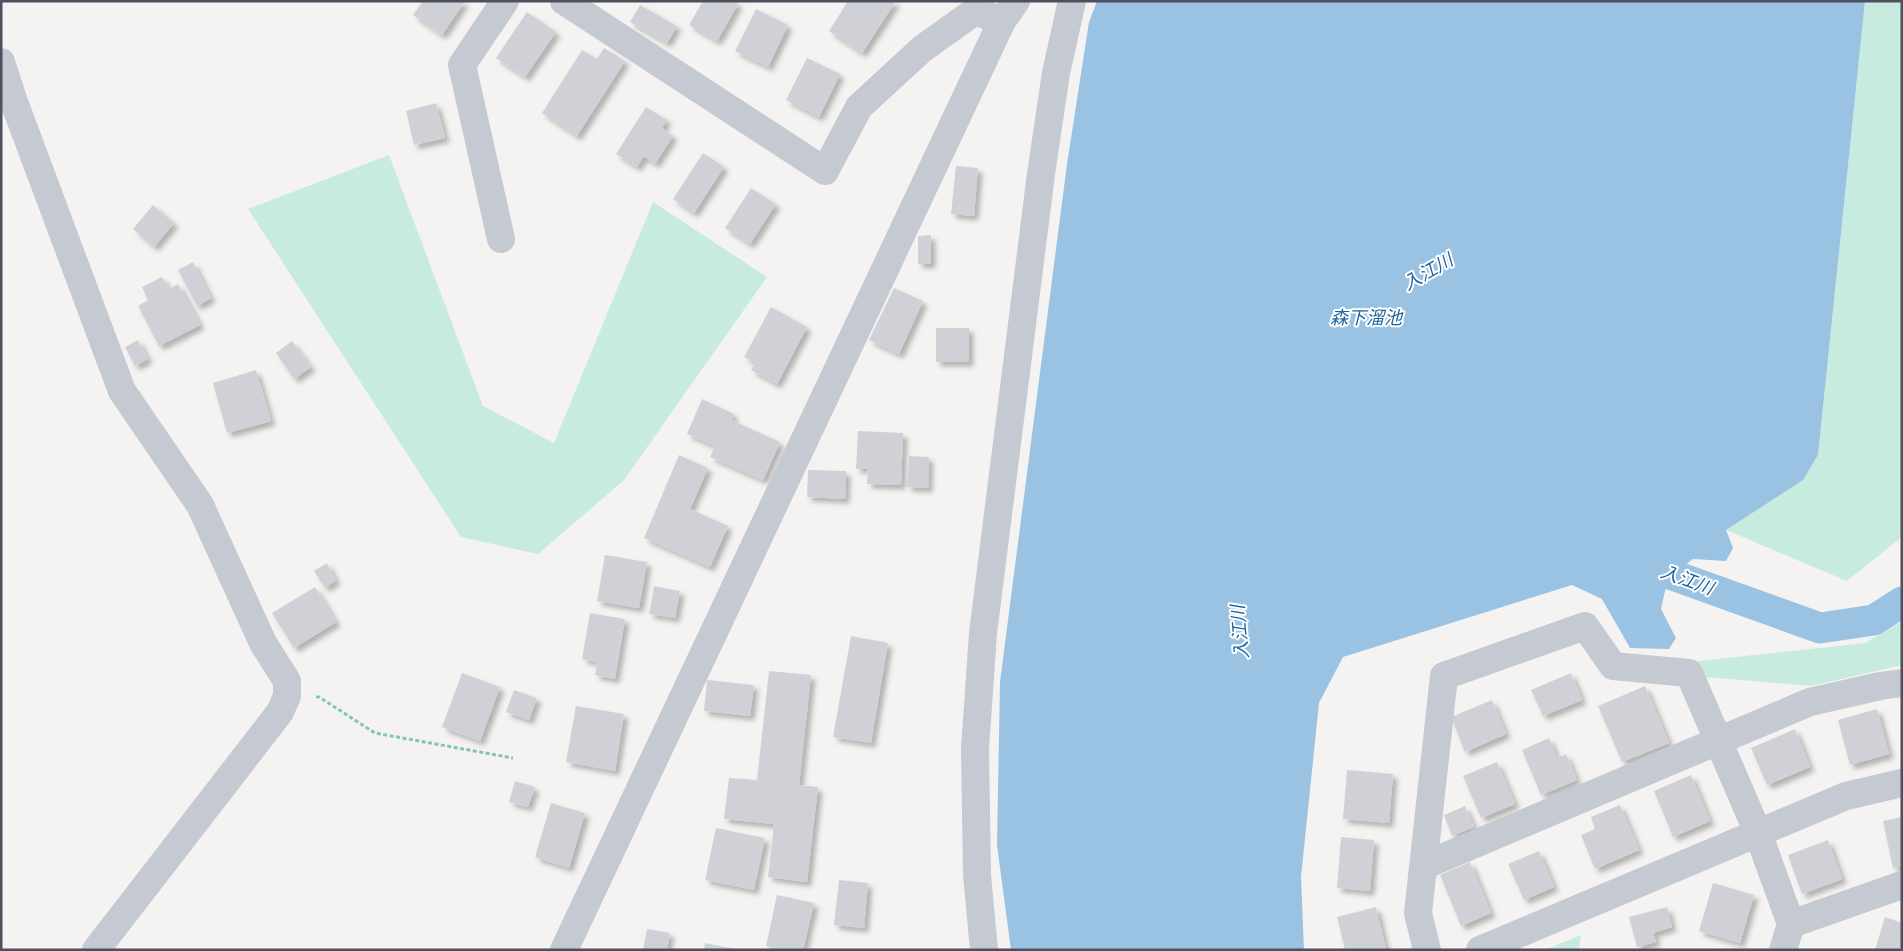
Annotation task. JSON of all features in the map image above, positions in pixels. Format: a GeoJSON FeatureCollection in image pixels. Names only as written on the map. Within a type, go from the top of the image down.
{"type":"FeatureCollection","features":[{"type":"Feature","properties":{"kind":"street"},"geometry":{"type":"LineString","coordinates":[[501,239],[462,65],[505,1]]}},
{"type":"Feature","properties":{"kind":"street"},"geometry":{"type":"LineString","coordinates":[[564,1],[825,171],[858,107],[922,50],[974,11],[1009,11],[564,950]]}},
{"type":"Feature","properties":{"kind":"street"},"geometry":{"type":"LineString","coordinates":[[984,950],[977,875],[975,748],[983,633],[1042,165],[1056,73],[1072,1]]}},
{"type":"Feature","properties":{"kind":"street"},"geometry":{"type":"LineString","coordinates":[[1,62],[8,106],[122,390],[200,505],[263,643],[287,681],[287,696],[280,712],[96,950]]}},
{"type":"Feature","properties":{"kind":"street"},"geometry":{"type":"LineString","coordinates":[[1427,950],[1418,913],[1444,676],[1585,626],[1613,666],[1689,673],[1758,833],[1787,937],[1902,885]]}},
{"type":"Feature","properties":{"kind":"street"},"geometry":{"type":"LineString","coordinates":[[1423,866],[1810,702],[1880,686],[1902,683]]}},
{"type":"Feature","properties":{"kind":"street"},"geometry":{"type":"LineString","coordinates":[[1480,950],[1846,796],[1902,783]]}},
{"type":"Feature","properties":{"kind":"path"},"geometry":{"type":"LineString","coordinates":[[287,696],[319,697],[375,733],[512,758]]}},
{"type":"Feature","properties":{"kind":"green space"},"geometry":{"type":"Polygon","coordinates":[[[1865,1],[1902,1],[1902,537],[1847,581],[1726,530],[1802,480],[1818,455],[1865,1]]]}},
{"type":"Feature","properties":{"kind":"green space"},"geometry":{"type":"Polygon","coordinates":[[[389,155],[483,406],[554,443],[653,202],[767,277],[624,480],[538,554],[461,537],[248,209],[389,155]]]}},
{"type":"Feature","properties":{"kind":"green space"},"geometry":{"type":"Polygon","coordinates":[[[1902,622],[1902,665],[1811,686],[1705,677],[1698,661],[1865,643],[1902,622]]]}},
{"type":"Feature","properties":{"kind":"green space"},"geometry":{"type":"Polygon","coordinates":[[[1581,935],[1579,950],[1545,950],[1581,935]]]}},
{"type":"Feature","properties":{"kind":"water","name":"森下溜池"},"geometry":{"type":"Polygon","coordinates":[[[1097,1],[1865,1],[1818,455],[1803,480],[1726,530],[1733,548],[1726,561],[1693,559],[1668,578],[1661,609],[1676,638],[1669,649],[1630,648],[1602,599],[1572,585],[1343,657],[1319,703],[1301,877],[1304,950],[1011,950],[997,845],[1000,682],[1067,164],[1089,22],[1097,1]]]}},
{"type":"Feature","properties":{"kind":"building"},"geometry":{"type":"Polygon","coordinates":[[[423,1],[465,1],[442,35],[413,15],[423,1]]]}},
{"type":"Feature","properties":{"kind":"building"},"geometry":{"type":"Polygon","coordinates":[[[703,1],[734,1],[738,4],[717,41],[689,25],[703,1]]]}},
{"type":"Feature","properties":{"kind":"building"},"geometry":{"type":"Polygon","coordinates":[[[848,1],[896,1],[862,53],[829,31],[848,1]]]}},
{"type":"Feature","properties":{"kind":"building"},"geometry":{"type":"Polygon","coordinates":[[[640,5],[677,26],[667,43],[630,22],[640,5]]]}},
{"type":"Feature","properties":{"kind":"building"},"geometry":{"type":"Polygon","coordinates":[[[756,9],[788,25],[768,67],[735,51],[756,9]]]}},
{"type":"Feature","properties":{"kind":"building"},"geometry":{"type":"Polygon","coordinates":[[[527,12],[556,32],[525,77],[496,58],[527,12]]]}},
{"type":"Feature","properties":{"kind":"building"},"geometry":{"type":"Polygon","coordinates":[[[604,48],[625,61],[577,136],[542,113],[582,50],[597,59],[604,48]]]}},
{"type":"Feature","properties":{"kind":"building"},"geometry":{"type":"Polygon","coordinates":[[[807,58],[840,74],[819,117],[786,100],[807,58]]]}},
{"type":"Feature","properties":{"kind":"building"},"geometry":{"type":"Polygon","coordinates":[[[436,103],[445,138],[414,145],[406,111],[436,103]]]}},
{"type":"Feature","properties":{"kind":"building"},"geometry":{"type":"Polygon","coordinates":[[[646,107],[667,120],[662,128],[673,136],[655,164],[644,156],[637,167],[616,154],[646,107]]]}},
{"type":"Feature","properties":{"kind":"building"},"geometry":{"type":"Polygon","coordinates":[[[703,153],[724,167],[694,213],[673,199],[703,153]]]}},
{"type":"Feature","properties":{"kind":"building"},"geometry":{"type":"Polygon","coordinates":[[[956,166],[978,168],[974,216],[951,214],[956,166]]]}},
{"type":"Feature","properties":{"kind":"building"},"geometry":{"type":"Polygon","coordinates":[[[751,188],[776,204],[750,244],[725,228],[751,188]]]}},
{"type":"Feature","properties":{"kind":"building"},"geometry":{"type":"Polygon","coordinates":[[[153,205],[174,223],[154,247],[133,229],[153,205]]]}},
{"type":"Feature","properties":{"kind":"building"},"geometry":{"type":"Polygon","coordinates":[[[931,235],[931,264],[918,264],[918,236],[931,235]]]}},
{"type":"Feature","properties":{"kind":"building"},"geometry":{"type":"Polygon","coordinates":[[[193,262],[211,298],[197,306],[178,270],[193,262]]]}},
{"type":"Feature","properties":{"kind":"building"},"geometry":{"type":"Polygon","coordinates":[[[162,277],[169,289],[178,284],[200,325],[159,346],[138,306],[148,300],[142,287],[162,277]]]}},
{"type":"Feature","properties":{"kind":"building"},"geometry":{"type":"Polygon","coordinates":[[[894,288],[923,301],[899,354],[869,340],[894,288]]]}},
{"type":"Feature","properties":{"kind":"building"},"geometry":{"type":"Polygon","coordinates":[[[771,307],[807,327],[777,384],[751,370],[755,362],[744,357],[771,307]]]}},
{"type":"Feature","properties":{"kind":"building"},"geometry":{"type":"Polygon","coordinates":[[[936,328],[969,328],[969,362],[936,362],[936,328]]]}},
{"type":"Feature","properties":{"kind":"building"},"geometry":{"type":"Polygon","coordinates":[[[138,340],[148,359],[135,366],[125,347],[138,340]]]}},
{"type":"Feature","properties":{"kind":"building"},"geometry":{"type":"Polygon","coordinates":[[[292,341],[311,367],[294,379],[276,353],[292,341]]]}},
{"type":"Feature","properties":{"kind":"building"},"geometry":{"type":"Polygon","coordinates":[[[256,370],[271,421],[227,433],[213,383],[256,370]]]}},
{"type":"Feature","properties":{"kind":"building"},"geometry":{"type":"Polygon","coordinates":[[[702,399],[734,414],[731,420],[780,442],[763,480],[710,457],[715,446],[687,434],[702,399]]]}},
{"type":"Feature","properties":{"kind":"building"},"geometry":{"type":"Polygon","coordinates":[[[858,431],[903,433],[901,485],[867,484],[868,469],[856,469],[858,431]]]}},
{"type":"Feature","properties":{"kind":"building"},"geometry":{"type":"Polygon","coordinates":[[[679,455],[708,468],[690,509],[728,526],[710,567],[644,538],[679,455]]]}},
{"type":"Feature","properties":{"kind":"building"},"geometry":{"type":"Polygon","coordinates":[[[909,456],[929,457],[928,488],[907,487],[909,456]]]}},
{"type":"Feature","properties":{"kind":"building"},"geometry":{"type":"Polygon","coordinates":[[[808,470],[846,471],[845,499],[807,497],[808,470]]]}},
{"type":"Feature","properties":{"kind":"building"},"geometry":{"type":"Polygon","coordinates":[[[605,555],[647,562],[639,608],[597,601],[605,555]]]}},
{"type":"Feature","properties":{"kind":"building"},"geometry":{"type":"Polygon","coordinates":[[[327,563],[336,580],[325,588],[314,571],[327,563]]]}},
{"type":"Feature","properties":{"kind":"building"},"geometry":{"type":"Polygon","coordinates":[[[654,586],[680,591],[675,618],[649,614],[654,586]]]}},
{"type":"Feature","properties":{"kind":"building"},"geometry":{"type":"Polygon","coordinates":[[[315,587],[336,622],[294,648],[272,613],[315,587]]]}},
{"type":"Feature","properties":{"kind":"building"},"geometry":{"type":"Polygon","coordinates":[[[590,613],[625,619],[615,679],[595,675],[597,662],[582,659],[590,613]]]}},
{"type":"Feature","properties":{"kind":"building"},"geometry":{"type":"Polygon","coordinates":[[[851,636],[888,643],[871,743],[833,737],[851,636]]]}},
{"type":"Feature","properties":{"kind":"building"},"geometry":{"type":"Polygon","coordinates":[[[769,671],[811,675],[799,785],[818,787],[807,882],[768,877],[774,824],[724,819],[729,778],[757,780],[769,671]]]}},
{"type":"Feature","properties":{"kind":"building"},"geometry":{"type":"Polygon","coordinates":[[[462,673],[500,687],[480,741],[442,727],[462,673]]]}},
{"type":"Feature","properties":{"kind":"building"},"geometry":{"type":"Polygon","coordinates":[[[1571,673],[1582,700],[1543,716],[1531,690],[1571,673]]]}},
{"type":"Feature","properties":{"kind":"building"},"geometry":{"type":"Polygon","coordinates":[[[707,680],[754,685],[750,716],[704,711],[707,680]]]}},
{"type":"Feature","properties":{"kind":"building"},"geometry":{"type":"Polygon","coordinates":[[[1645,686],[1669,743],[1622,762],[1598,706],[1645,686]]]}},
{"type":"Feature","properties":{"kind":"building"},"geometry":{"type":"Polygon","coordinates":[[[514,690],[537,698],[529,720],[506,712],[514,690]]]}},
{"type":"Feature","properties":{"kind":"building"},"geometry":{"type":"Polygon","coordinates":[[[1492,700],[1506,734],[1465,752],[1451,717],[1492,700]]]}},
{"type":"Feature","properties":{"kind":"building"},"geometry":{"type":"Polygon","coordinates":[[[576,706],[624,714],[615,771],[566,762],[576,706]]]}},
{"type":"Feature","properties":{"kind":"building"},"geometry":{"type":"Polygon","coordinates":[[[1877,709],[1889,754],[1850,765],[1838,720],[1877,709]]]}},
{"type":"Feature","properties":{"kind":"building"},"geometry":{"type":"Polygon","coordinates":[[[1795,729],[1810,767],[1767,785],[1751,748],[1795,729]]]}},
{"type":"Feature","properties":{"kind":"building"},"geometry":{"type":"Polygon","coordinates":[[[1549,738],[1557,758],[1566,754],[1577,780],[1541,795],[1522,750],[1549,738]]]}},
{"type":"Feature","properties":{"kind":"building"},"geometry":{"type":"Polygon","coordinates":[[[1497,762],[1515,804],[1481,818],[1463,776],[1497,762]]]}},
{"type":"Feature","properties":{"kind":"building"},"geometry":{"type":"Polygon","coordinates":[[[1347,770],[1393,774],[1389,823],[1343,819],[1347,770]]]}},
{"type":"Feature","properties":{"kind":"building"},"geometry":{"type":"Polygon","coordinates":[[[1691,775],[1710,821],[1673,837],[1654,791],[1691,775]]]}},
{"type":"Feature","properties":{"kind":"building"},"geometry":{"type":"Polygon","coordinates":[[[515,781],[535,787],[528,807],[509,802],[515,781]]]}},
{"type":"Feature","properties":{"kind":"building"},"geometry":{"type":"Polygon","coordinates":[[[551,803],[585,813],[569,868],[535,857],[551,803]]]}},
{"type":"Feature","properties":{"kind":"building"},"geometry":{"type":"Polygon","coordinates":[[[1620,805],[1639,850],[1595,869],[1581,835],[1595,829],[1591,817],[1620,805]]]}},
{"type":"Feature","properties":{"kind":"building"},"geometry":{"type":"Polygon","coordinates":[[[1465,806],[1474,827],[1452,836],[1444,815],[1465,806]]]}},
{"type":"Feature","properties":{"kind":"building"},"geometry":{"type":"Polygon","coordinates":[[[1902,817],[1902,866],[1893,868],[1883,821],[1902,817]]]}},
{"type":"Feature","properties":{"kind":"building"},"geometry":{"type":"Polygon","coordinates":[[[716,828],[765,838],[754,890],[705,880],[716,828]]]}},
{"type":"Feature","properties":{"kind":"building"},"geometry":{"type":"Polygon","coordinates":[[[1341,837],[1374,840],[1370,891],[1337,888],[1341,837]]]}},
{"type":"Feature","properties":{"kind":"building"},"geometry":{"type":"Polygon","coordinates":[[[1828,840],[1842,879],[1802,894],[1788,855],[1828,840]]]}},
{"type":"Feature","properties":{"kind":"building"},"geometry":{"type":"Polygon","coordinates":[[[1539,851],[1554,887],[1524,900],[1508,864],[1539,851]]]}},
{"type":"Feature","properties":{"kind":"building"},"geometry":{"type":"Polygon","coordinates":[[[1470,862],[1491,913],[1461,926],[1440,875],[1470,862]]]}},
{"type":"Feature","properties":{"kind":"building"},"geometry":{"type":"Polygon","coordinates":[[[839,880],[868,883],[864,928],[834,925],[839,880]]]}},
{"type":"Feature","properties":{"kind":"building"},"geometry":{"type":"Polygon","coordinates":[[[1713,883],[1754,895],[1740,943],[1699,931],[1713,883]]]}},
{"type":"Feature","properties":{"kind":"building"},"geometry":{"type":"Polygon","coordinates":[[[777,895],[814,903],[803,950],[783,950],[766,946],[777,895]]]}},
{"type":"Feature","properties":{"kind":"building"},"geometry":{"type":"Polygon","coordinates":[[[1376,907],[1386,950],[1345,950],[1337,917],[1376,907]]]}},
{"type":"Feature","properties":{"kind":"building"},"geometry":{"type":"Polygon","coordinates":[[[1667,907],[1672,927],[1653,933],[1656,942],[1637,947],[1629,917],[1667,907]]]}},
{"type":"Feature","properties":{"kind":"building"},"geometry":{"type":"Polygon","coordinates":[[[1885,917],[1902,923],[1902,950],[1875,950],[1885,917]]]}},
{"type":"Feature","properties":{"kind":"building"},"geometry":{"type":"Polygon","coordinates":[[[647,929],[670,933],[667,950],[643,950],[647,929]]]}},
{"type":"Feature","properties":{"kind":"building"},"geometry":{"type":"Polygon","coordinates":[[[705,943],[733,949],[733,950],[704,950],[705,943]]]}},
{"type":"Feature","properties":{"kind":"waterway","name":"入江川"},"geometry":{"type":"LineString","coordinates":[[1653,568],[1820,628],[1874,620],[1902,602]]}}]}
